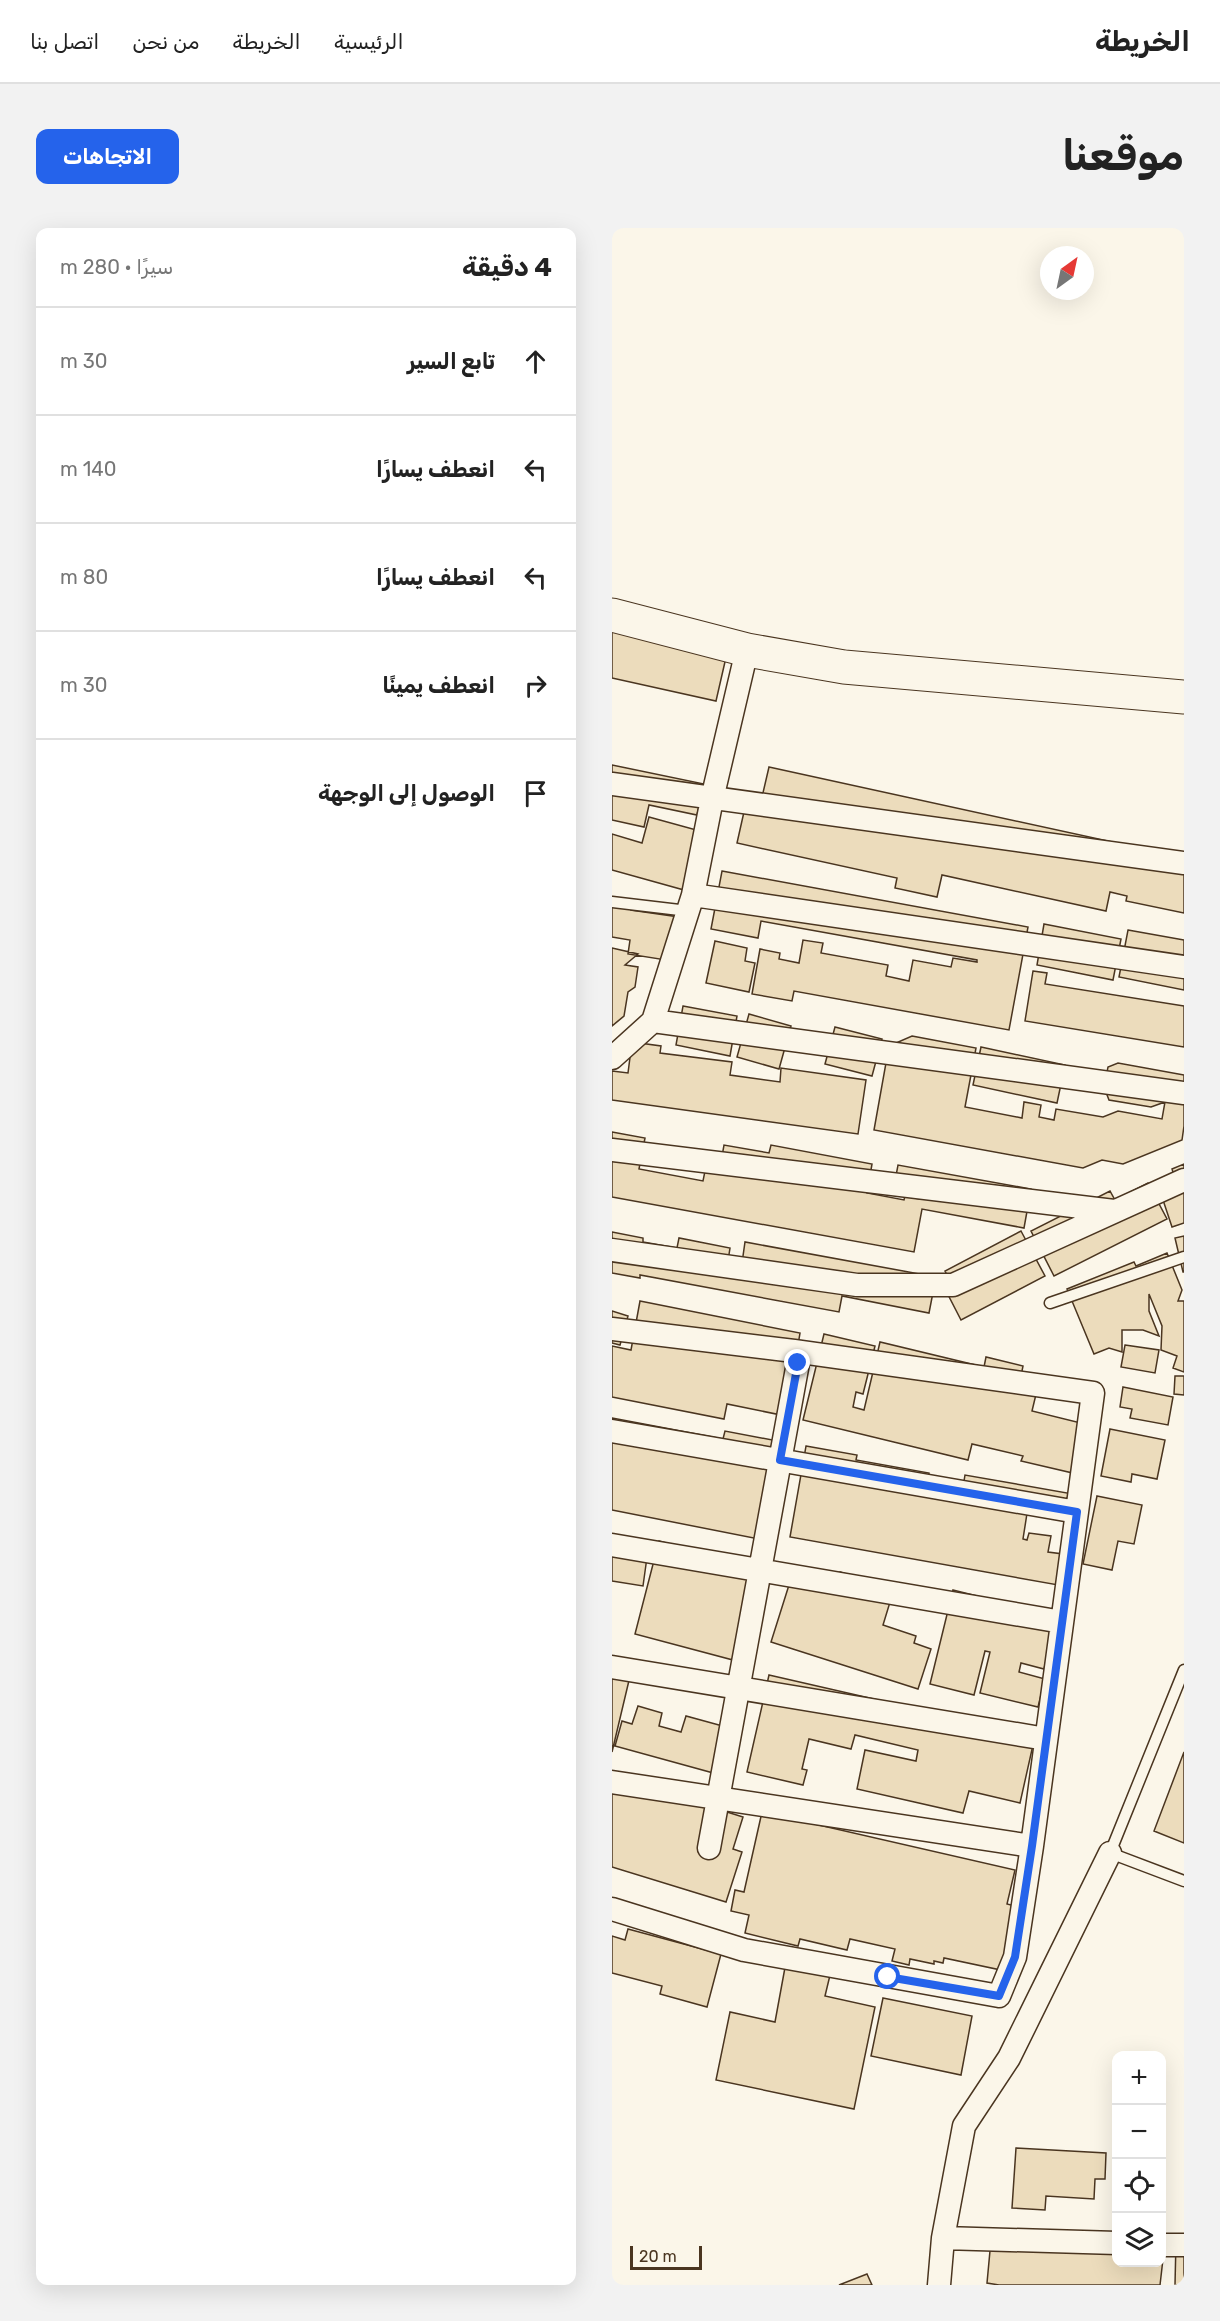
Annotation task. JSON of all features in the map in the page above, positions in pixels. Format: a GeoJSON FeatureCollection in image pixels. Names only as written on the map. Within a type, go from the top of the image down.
{"type":"FeatureCollection","features":[{"type":"Feature","properties":{"kind":"main road"},"geometry":{"type":"LineString","coordinates":[[612,615],[747,650],[844,667],[1184,697]]}},
{"type":"Feature","properties":{"kind":"street"},"geometry":{"type":"LineString","coordinates":[[612,1058],[653,1021],[691,903],[747,650]]}},
{"type":"Feature","properties":{"kind":"street"},"geometry":{"type":"LineString","coordinates":[[612,784],[712,800],[1184,863]]}},
{"type":"Feature","properties":{"kind":"street"},"geometry":{"type":"LineString","coordinates":[[691,903],[1184,967]]}},
{"type":"Feature","properties":{"kind":"street"},"geometry":{"type":"LineString","coordinates":[[653,1021],[1184,1093]]}},
{"type":"Feature","properties":{"kind":"street"},"geometry":{"type":"LineString","coordinates":[[612,1150],[1114,1211]]}},
{"type":"Feature","properties":{"kind":"street"},"geometry":{"type":"LineString","coordinates":[[612,1250],[856,1285],[953,1285],[1184,1179]]}},
{"type":"Feature","properties":{"kind":"street"},"geometry":{"type":"LineString","coordinates":[[612,1329],[794,1351],[1093,1394],[1015,1957],[999,1996],[744,1950],[612,1909]]}},
{"type":"Feature","properties":{"kind":"street"},"geometry":{"type":"LineString","coordinates":[[709,1848],[798,1363],[794,1351]]}},
{"type":"Feature","properties":{"kind":"street"},"geometry":{"type":"LineString","coordinates":[[612,1431],[1077,1512]]}},
{"type":"Feature","properties":{"kind":"street"},"geometry":{"type":"LineString","coordinates":[[612,1545],[1062,1622]]}},
{"type":"Feature","properties":{"kind":"street"},"geometry":{"type":"LineString","coordinates":[[612,1666],[1046,1739]]}},
{"type":"Feature","properties":{"kind":"street"},"geometry":{"type":"LineString","coordinates":[[612,1782],[1032,1846]]}},
{"type":"Feature","properties":{"kind":"street"},"geometry":{"type":"LineString","coordinates":[[939,2285],[943,2238],[964,2126],[1009,2058],[1110,1853]]}},
{"type":"Feature","properties":{"kind":"street"},"geometry":{"type":"LineString","coordinates":[[943,2238],[1112,2243]]}},
{"type":"Feature","properties":{"kind":"street"},"geometry":{"type":"LineString","coordinates":[[1166,2245],[1184,2246]]}},
{"type":"Feature","properties":{"kind":"lane"},"geometry":{"type":"LineString","coordinates":[[612,902],[691,903]]}},
{"type":"Feature","properties":{"kind":"lane"},"geometry":{"type":"LineString","coordinates":[[1050,1303],[1184,1257]]}},
{"type":"Feature","properties":{"kind":"lane"},"geometry":{"type":"LineString","coordinates":[[1184,1670],[1110,1853],[1184,1881]]}},
{"type":"Feature","properties":{"kind":"building"},"geometry":{"type":"Polygon","coordinates":[[[612,626],[727,653],[716,701],[612,678],[612,626]]]}},
{"type":"Feature","properties":{"kind":"building"},"geometry":{"type":"Polygon","coordinates":[[[612,765],[704,784],[697,815],[649,805],[644,827],[612,820],[612,765]]]}},
{"type":"Feature","properties":{"kind":"building"},"geometry":{"type":"Polygon","coordinates":[[[769,767],[1181,857],[1184,855],[1184,913],[1126,901],[1127,896],[1110,892],[1106,911],[942,875],[937,897],[895,888],[897,878],[737,843],[748,794],[762,797],[769,767]]]}},
{"type":"Feature","properties":{"kind":"building"},"geometry":{"type":"Polygon","coordinates":[[[649,817],[700,831],[684,890],[612,870],[612,834],[642,843],[649,817]]]}},
{"type":"Feature","properties":{"kind":"building"},"geometry":{"type":"Polygon","coordinates":[[[722,871],[1028,927],[1009,1030],[794,991],[792,1001],[752,994],[760,949],[780,953],[779,959],[799,963],[803,940],[823,943],[821,953],[888,965],[886,976],[909,981],[913,960],[951,967],[953,958],[977,962],[977,960],[761,921],[758,938],[711,929],[722,871]]]}},
{"type":"Feature","properties":{"kind":"building"},"geometry":{"type":"Polygon","coordinates":[[[612,901],[632,904],[631,910],[679,917],[672,961],[628,954],[630,940],[612,937],[612,901]]]}},
{"type":"Feature","properties":{"kind":"building"},"geometry":{"type":"Polygon","coordinates":[[[1044,924],[1121,939],[1113,980],[1037,965],[1044,924]]]}},
{"type":"Feature","properties":{"kind":"building"},"geometry":{"type":"Polygon","coordinates":[[[1128,930],[1184,940],[1184,990],[1119,977],[1128,930]]]}},
{"type":"Feature","properties":{"kind":"building"},"geometry":{"type":"Polygon","coordinates":[[[715,941],[747,948],[745,961],[755,963],[749,992],[706,983],[715,941]]]}},
{"type":"Feature","properties":{"kind":"building"},"geometry":{"type":"Polygon","coordinates":[[[612,948],[638,954],[625,965],[638,967],[635,987],[628,992],[624,1016],[612,1026],[612,948]]]}},
{"type":"Feature","properties":{"kind":"building"},"geometry":{"type":"Polygon","coordinates":[[[1033,971],[1047,973],[1045,984],[1184,1006],[1184,1047],[1025,1021],[1033,971]]]}},
{"type":"Feature","properties":{"kind":"building"},"geometry":{"type":"Polygon","coordinates":[[[683,1006],[737,1016],[730,1056],[676,1045],[683,1006]]]}},
{"type":"Feature","properties":{"kind":"building"},"geometry":{"type":"Polygon","coordinates":[[[749,1014],[791,1026],[779,1069],[737,1057],[749,1014]]]}},
{"type":"Feature","properties":{"kind":"building"},"geometry":{"type":"Polygon","coordinates":[[[835,1027],[882,1039],[872,1076],[825,1064],[835,1027]]]}},
{"type":"Feature","properties":{"kind":"building"},"geometry":{"type":"Polygon","coordinates":[[[912,1036],[976,1048],[965,1107],[1022,1118],[1024,1102],[1041,1105],[1039,1117],[1054,1120],[1056,1109],[1103,1117],[1118,1111],[1162,1119],[1165,1102],[1151,1107],[1109,1100],[1104,1087],[1108,1067],[1118,1063],[1184,1075],[1182,1140],[1123,1164],[1102,1160],[1083,1168],[874,1130],[889,1046],[912,1036]]]}},
{"type":"Feature","properties":{"kind":"building"},"geometry":{"type":"Polygon","coordinates":[[[632,1042],[661,1046],[660,1053],[732,1062],[730,1075],[780,1082],[781,1068],[866,1080],[858,1134],[612,1100],[612,1071],[628,1073],[632,1042]]]}},
{"type":"Feature","properties":{"kind":"building"},"geometry":{"type":"Polygon","coordinates":[[[981,1047],[1065,1065],[1057,1103],[973,1085],[981,1047]]]}},
{"type":"Feature","properties":{"kind":"building"},"geometry":{"type":"Polygon","coordinates":[[[612,1132],[645,1138],[639,1169],[703,1181],[705,1171],[719,1173],[724,1145],[769,1153],[771,1145],[872,1164],[867,1193],[904,1200],[905,1196],[920,1199],[922,1186],[895,1181],[898,1165],[1031,1189],[1024,1228],[922,1209],[914,1252],[612,1197],[612,1132]]]}},
{"type":"Feature","properties":{"kind":"building"},"geometry":{"type":"Polygon","coordinates":[[[1184,1164],[1184,1223],[1172,1227],[1159,1188],[1176,1182],[1172,1169],[1184,1164]]]}},
{"type":"Feature","properties":{"kind":"building"},"geometry":{"type":"Polygon","coordinates":[[[1148,1183],[1167,1219],[1054,1276],[1031,1231],[1110,1191],[1115,1200],[1148,1183]]]}},
{"type":"Feature","properties":{"kind":"building"},"geometry":{"type":"Polygon","coordinates":[[[1021,1231],[1045,1276],[961,1320],[943,1285],[950,1281],[945,1271],[1021,1231]]]}},
{"type":"Feature","properties":{"kind":"building"},"geometry":{"type":"Polygon","coordinates":[[[612,1232],[643,1238],[643,1242],[677,1248],[679,1238],[730,1248],[727,1267],[741,1270],[745,1242],[936,1277],[929,1313],[842,1296],[839,1312],[640,1275],[640,1278],[612,1273],[612,1232]]]}},
{"type":"Feature","properties":{"kind":"building"},"geometry":{"type":"Polygon","coordinates":[[[1184,1236],[1184,1272],[1183,1272],[1175,1238],[1184,1236]]]}},
{"type":"Feature","properties":{"kind":"building"},"geometry":{"type":"Polygon","coordinates":[[[1167,1253],[1182,1290],[1178,1301],[1184,1301],[1184,1372],[1173,1368],[1177,1356],[1161,1350],[1162,1326],[1149,1294],[1149,1311],[1159,1336],[1143,1330],[1122,1330],[1122,1352],[1109,1348],[1094,1354],[1067,1289],[1134,1262],[1136,1266],[1167,1253]]]}},
{"type":"Feature","properties":{"kind":"building"},"geometry":{"type":"Polygon","coordinates":[[[640,1301],[800,1333],[786,1416],[727,1404],[724,1419],[612,1397],[612,1346],[631,1350],[640,1301]]]}},
{"type":"Feature","properties":{"kind":"building"},"geometry":{"type":"Polygon","coordinates":[[[612,1311],[628,1316],[620,1345],[612,1343],[612,1311]]]}},
{"type":"Feature","properties":{"kind":"building"},"geometry":{"type":"Polygon","coordinates":[[[824,1334],[875,1346],[863,1394],[856,1392],[853,1407],[864,1410],[880,1342],[984,1367],[986,1357],[1023,1366],[1020,1381],[1038,1386],[1032,1411],[1089,1425],[1077,1474],[1021,1461],[1023,1456],[972,1444],[968,1460],[803,1420],[824,1334]]]}},
{"type":"Feature","properties":{"kind":"building"},"geometry":{"type":"Polygon","coordinates":[[[1125,1345],[1159,1350],[1155,1373],[1121,1367],[1125,1345]]]}},
{"type":"Feature","properties":{"kind":"building"},"geometry":{"type":"Polygon","coordinates":[[[1175,1376],[1184,1376],[1184,1395],[1174,1394],[1175,1376]]]}},
{"type":"Feature","properties":{"kind":"building"},"geometry":{"type":"Polygon","coordinates":[[[1123,1387],[1173,1397],[1168,1425],[1130,1418],[1132,1409],[1120,1407],[1123,1387]]]}},
{"type":"Feature","properties":{"kind":"building"},"geometry":{"type":"Polygon","coordinates":[[[612,1418],[723,1439],[725,1431],[783,1442],[764,1540],[612,1510],[612,1418]]]}},
{"type":"Feature","properties":{"kind":"building"},"geometry":{"type":"Polygon","coordinates":[[[1110,1429],[1165,1440],[1157,1479],[1132,1474],[1131,1482],[1101,1476],[1110,1429]]]}},
{"type":"Feature","properties":{"kind":"building"},"geometry":{"type":"Polygon","coordinates":[[[806,1446],[857,1455],[856,1460],[929,1473],[928,1481],[963,1487],[965,1475],[1073,1494],[1070,1514],[1028,1507],[1023,1539],[1027,1540],[1029,1533],[1051,1536],[1048,1552],[1063,1554],[1058,1585],[790,1537],[806,1446]]]}},
{"type":"Feature","properties":{"kind":"building"},"geometry":{"type":"Polygon","coordinates":[[[1097,1496],[1142,1505],[1134,1544],[1118,1541],[1112,1570],[1083,1564],[1097,1496]]]}},
{"type":"Feature","properties":{"kind":"building"},"geometry":{"type":"Polygon","coordinates":[[[659,1541],[766,1570],[733,1660],[635,1634],[659,1541]]]}},
{"type":"Feature","properties":{"kind":"building"},"geometry":{"type":"Polygon","coordinates":[[[612,1545],[648,1550],[643,1586],[612,1581],[612,1545]]]}},
{"type":"Feature","properties":{"kind":"building"},"geometry":{"type":"Polygon","coordinates":[[[795,1566],[837,1579],[840,1572],[894,1589],[883,1625],[916,1636],[914,1643],[931,1649],[918,1689],[771,1642],[795,1566]]]}},
{"type":"Feature","properties":{"kind":"building"},"geometry":{"type":"Polygon","coordinates":[[[953,1590],[1057,1616],[1044,1669],[1021,1663],[1019,1672],[1045,1679],[1038,1707],[980,1693],[990,1652],[985,1651],[974,1695],[930,1684],[953,1590]]]}},
{"type":"Feature","properties":{"kind":"building"},"geometry":{"type":"Polygon","coordinates":[[[612,1668],[631,1672],[612,1752],[612,1668]]]}},
{"type":"Feature","properties":{"kind":"building"},"geometry":{"type":"Polygon","coordinates":[[[769,1675],[1035,1736],[1020,1803],[969,1791],[963,1813],[857,1789],[865,1750],[916,1761],[918,1750],[855,1735],[851,1749],[809,1739],[802,1769],[807,1770],[803,1785],[747,1772],[769,1675]]]}},
{"type":"Feature","properties":{"kind":"building"},"geometry":{"type":"Polygon","coordinates":[[[638,1706],[662,1713],[659,1726],[681,1732],[686,1716],[730,1728],[717,1774],[615,1746],[622,1721],[632,1724],[638,1706]]]}},
{"type":"Feature","properties":{"kind":"building"},"geometry":{"type":"Polygon","coordinates":[[[1184,1752],[1184,1843],[1154,1831],[1184,1752]]]}},
{"type":"Feature","properties":{"kind":"building"},"geometry":{"type":"Polygon","coordinates":[[[612,1776],[743,1817],[733,1849],[742,1852],[726,1902],[612,1867],[612,1776]]]}},
{"type":"Feature","properties":{"kind":"building"},"geometry":{"type":"Polygon","coordinates":[[[762,1812],[1015,1870],[1007,1904],[1015,1906],[1001,1970],[944,1958],[943,1963],[934,1961],[934,1964],[910,1959],[909,1965],[892,1961],[895,1949],[850,1939],[847,1950],[800,1939],[798,1946],[745,1933],[749,1915],[731,1911],[735,1890],[744,1892],[762,1812]]]}},
{"type":"Feature","properties":{"kind":"building"},"geometry":{"type":"Polygon","coordinates":[[[628,1929],[721,1954],[707,2007],[660,1994],[662,1986],[612,1973],[612,1936],[625,1940],[628,1929]]]}},
{"type":"Feature","properties":{"kind":"building"},"geometry":{"type":"Polygon","coordinates":[[[786,1962],[831,1971],[825,1996],[875,2007],[854,2109],[716,2080],[730,2012],[775,2022],[786,1962]]]}},
{"type":"Feature","properties":{"kind":"building"},"geometry":{"type":"Polygon","coordinates":[[[883,1998],[972,2016],[961,2075],[871,2056],[883,1998]]]}},
{"type":"Feature","properties":{"kind":"building"},"geometry":{"type":"Polygon","coordinates":[[[1016,2148],[1106,2153],[1105,2179],[1095,2179],[1094,2199],[1046,2196],[1045,2210],[1012,2208],[1016,2148]]]}},
{"type":"Feature","properties":{"kind":"building"},"geometry":{"type":"Polygon","coordinates":[[[991,2240],[1112,2244],[1112,2267],[1162,2267],[1160,2285],[999,2285],[987,2283],[991,2240]]]}},
{"type":"Feature","properties":{"kind":"building"},"geometry":{"type":"Polygon","coordinates":[[[1176,2241],[1184,2241],[1184,2285],[1175,2285],[1176,2241]]]}},
{"type":"Feature","properties":{"kind":"building"},"geometry":{"type":"Polygon","coordinates":[[[867,2274],[872,2285],[839,2285],[867,2274]]]}},
{"type":"Feature","properties":{"kind":"route"},"geometry":{"type":"LineString","coordinates":[[798,1363],[780,1460],[1077,1512],[1015,1957],[999,1996],[888,1977]]}}]}
